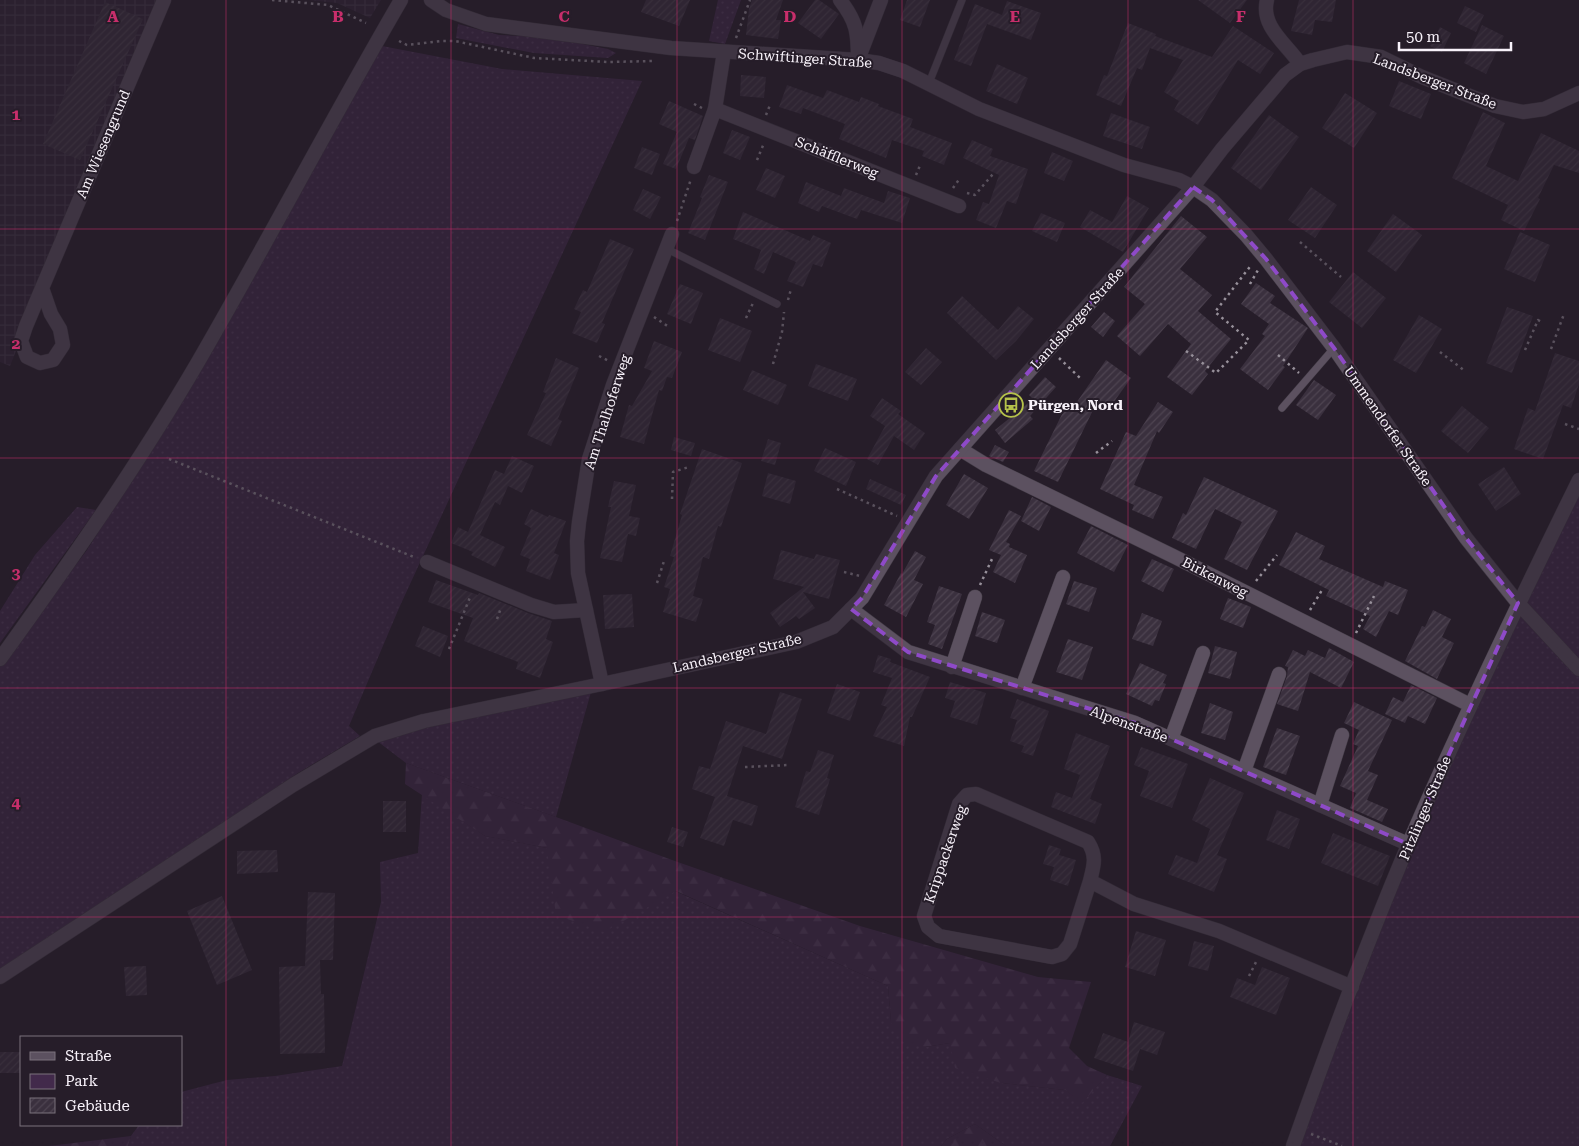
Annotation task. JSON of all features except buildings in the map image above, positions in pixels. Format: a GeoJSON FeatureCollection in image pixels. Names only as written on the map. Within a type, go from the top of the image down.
{"type":"FeatureCollection","features":[{"type":"Feature","properties":{"kind":"street","name":"Am Wiesengrund"},"geometry":{"type":"LineString","coordinates":[[42,288],[51,314],[60,329],[62,346],[53,360],[40,363],[27,357],[21,341],[26,326],[42,288],[164,0]]}},
{"type":"Feature","properties":{"kind":"street"},"geometry":{"type":"LineString","coordinates":[[0,659],[119,490],[198,363],[401,0]]}},
{"type":"Feature","properties":{"kind":"street","name":"Schwiftinger Straße"},"geometry":{"type":"LineString","coordinates":[[431,0],[446,10],[486,24],[671,48],[858,60],[879,64],[903,71],[980,109],[1124,166],[1179,180],[1193,187]]}},
{"type":"Feature","properties":{"kind":"street"},"geometry":{"type":"LineString","coordinates":[[840,0],[852,15],[858,37],[858,60]]}},
{"type":"Feature","properties":{"kind":"street"},"geometry":{"type":"LineString","coordinates":[[858,60],[881,0]]}},
{"type":"Feature","properties":{"kind":"street"},"geometry":{"type":"LineString","coordinates":[[1267,0],[1268,21],[1274,32],[1300,64]]}},
{"type":"Feature","properties":{"kind":"street"},"geometry":{"type":"LineString","coordinates":[[694,168],[715,108],[727,52]]}},
{"type":"Feature","properties":{"kind":"street","name":"Landsberger Straße"},"geometry":{"type":"LineString","coordinates":[[0,977],[293,785],[375,736],[424,721],[796,642],[833,627],[862,598],[936,476],[1193,187],[1222,148],[1285,75],[1300,64],[1347,52],[1381,57],[1422,77],[1495,106],[1523,112],[1544,109],[1579,93]]}},
{"type":"Feature","properties":{"kind":"street","name":"Schäfflerweg"},"geometry":{"type":"LineString","coordinates":[[715,108],[959,206]]}},
{"type":"Feature","properties":{"kind":"street","name":"Ummendorfer Straße"},"geometry":{"type":"LineString","coordinates":[[1193,187],[1212,200],[1261,253],[1334,348],[1466,538],[1518,603],[1579,669]]}},
{"type":"Feature","properties":{"kind":"street","name":"Am Thalhoferweg"},"geometry":{"type":"LineString","coordinates":[[602,684],[578,573],[576,541],[589,459],[614,381],[672,234]]}},
{"type":"Feature","properties":{"kind":"street","name":"Birkenweg"},"geometry":{"type":"LineString","coordinates":[[960,449],[986,465],[1470,705]]}},
{"type":"Feature","properties":{"kind":"street","name":"Pitzlinger Straße"},"geometry":{"type":"LineString","coordinates":[[1292,1146],[1408,844],[1470,705],[1579,480]]}},
{"type":"Feature","properties":{"kind":"street"},"geometry":{"type":"LineString","coordinates":[[427,562],[532,605],[554,612],[586,610]]}},
{"type":"Feature","properties":{"kind":"street"},"geometry":{"type":"LineString","coordinates":[[1022,688],[1063,578]]}},
{"type":"Feature","properties":{"kind":"street"},"geometry":{"type":"LineString","coordinates":[[952,666],[975,597]]}},
{"type":"Feature","properties":{"kind":"street","name":"Alpenstraße"},"geometry":{"type":"LineString","coordinates":[[851,609],[908,652],[1135,723],[1408,844]]}},
{"type":"Feature","properties":{"kind":"street"},"geometry":{"type":"LineString","coordinates":[[1172,739],[1203,653]]}},
{"type":"Feature","properties":{"kind":"street"},"geometry":{"type":"LineString","coordinates":[[1244,771],[1279,674]]}},
{"type":"Feature","properties":{"kind":"street"},"geometry":{"type":"LineString","coordinates":[[1320,805],[1342,735]]}},
{"type":"Feature","properties":{"kind":"street","name":"Krippackerweg"},"geometry":{"type":"LineString","coordinates":[[976,794],[1088,842],[1094,851],[1095,862],[1090,881],[1070,944],[1062,954],[1052,957],[938,936],[928,927],[924,916],[959,804],[967,795],[976,794]]}},
{"type":"Feature","properties":{"kind":"street"},"geometry":{"type":"LineString","coordinates":[[1090,881],[1134,904],[1220,931],[1352,987]]}},
{"type":"Feature","properties":{"kind":"lane"},"geometry":{"type":"LineString","coordinates":[[929,83],[962,0]]}},
{"type":"Feature","properties":{"kind":"lane"},"geometry":{"type":"LineString","coordinates":[[666,249],[777,304]]}},
{"type":"Feature","properties":{"kind":"lane"},"geometry":{"type":"LineString","coordinates":[[1282,408],[1334,348]]}},
{"type":"Feature","properties":{"kind":"path"},"geometry":{"type":"LineString","coordinates":[[272,0],[328,5],[366,23]]}},
{"type":"Feature","properties":{"kind":"path"},"geometry":{"type":"LineString","coordinates":[[727,52],[750,0]]}},
{"type":"Feature","properties":{"kind":"path"},"geometry":{"type":"LineString","coordinates":[[399,41],[407,45],[442,41],[455,42],[534,58],[608,62],[651,62],[664,58],[671,48]]}},
{"type":"Feature","properties":{"kind":"path"},"geometry":{"type":"LineString","coordinates":[[672,234],[694,168]]}},
{"type":"Feature","properties":{"kind":"path"},"geometry":{"type":"LineString","coordinates":[[960,178],[952,190],[975,195],[993,174]]}},
{"type":"Feature","properties":{"kind":"path"},"geometry":{"type":"LineString","coordinates":[[1300,242],[1341,277]]}},
{"type":"Feature","properties":{"kind":"path"},"geometry":{"type":"LineString","coordinates":[[1186,351],[1216,373],[1249,340],[1215,312],[1261,253]]}},
{"type":"Feature","properties":{"kind":"path"},"geometry":{"type":"LineString","coordinates":[[746,318],[757,294]]}},
{"type":"Feature","properties":{"kind":"path"},"geometry":{"type":"LineString","coordinates":[[773,364],[782,332],[784,310]]}},
{"type":"Feature","properties":{"kind":"path"},"geometry":{"type":"LineString","coordinates":[[1551,349],[1564,314]]}},
{"type":"Feature","properties":{"kind":"path"},"geometry":{"type":"LineString","coordinates":[[1525,350],[1538,320],[1542,322]]}},
{"type":"Feature","properties":{"kind":"path"},"geometry":{"type":"LineString","coordinates":[[1049,349],[1080,378]]}},
{"type":"Feature","properties":{"kind":"path"},"geometry":{"type":"LineString","coordinates":[[1440,352],[1465,371]]}},
{"type":"Feature","properties":{"kind":"path"},"geometry":{"type":"LineString","coordinates":[[1278,355],[1307,380]]}},
{"type":"Feature","properties":{"kind":"path"},"geometry":{"type":"LineString","coordinates":[[1565,424],[1579,429]]}},
{"type":"Feature","properties":{"kind":"path"},"geometry":{"type":"LineString","coordinates":[[1096,453],[1112,441]]}},
{"type":"Feature","properties":{"kind":"path"},"geometry":{"type":"LineString","coordinates":[[169,459],[427,562]]}},
{"type":"Feature","properties":{"kind":"path"},"geometry":{"type":"LineString","coordinates":[[672,500],[673,472],[688,467]]}},
{"type":"Feature","properties":{"kind":"path"},"geometry":{"type":"LineString","coordinates":[[837,489],[908,521]]}},
{"type":"Feature","properties":{"kind":"path"},"geometry":{"type":"LineString","coordinates":[[1249,594],[1261,574],[1277,555]]}},
{"type":"Feature","properties":{"kind":"path"},"geometry":{"type":"LineString","coordinates":[[975,597],[992,559]]}},
{"type":"Feature","properties":{"kind":"path"},"geometry":{"type":"LineString","coordinates":[[657,582],[664,561]]}},
{"type":"Feature","properties":{"kind":"path"},"geometry":{"type":"LineString","coordinates":[[449,649],[476,582]]}},
{"type":"Feature","properties":{"kind":"path"},"geometry":{"type":"LineString","coordinates":[[1304,622],[1322,590]]}},
{"type":"Feature","properties":{"kind":"path"},"geometry":{"type":"LineString","coordinates":[[1350,645],[1374,596]]}},
{"type":"Feature","properties":{"kind":"path"},"geometry":{"type":"LineString","coordinates":[[745,767],[789,765]]}},
{"type":"Feature","properties":{"kind":"path"},"geometry":{"type":"LineString","coordinates":[[1299,1129],[1342,1146]]}},
{"type":"Feature","properties":{"kind":"highlighted area"},"geometry":{"type":"Polygon","coordinates":[[[1193,187],[1212,200],[1266,259],[1334,348],[1466,538],[1518,603],[1408,844],[1135,723],[908,652],[851,609],[862,598],[936,476],[1193,187]]]}},
{"type":"Feature","properties":{"kind":"shaded area"},"geometry":{"type":"Polygon","coordinates":[[[0,0],[168,0],[85,179],[10,366],[0,362],[0,0]]]}},
{"type":"Feature","properties":{"kind":"shaded area"},"geometry":{"type":"Polygon","coordinates":[[[309,0],[381,0],[370,18],[337,3],[309,0]]]}},
{"type":"Feature","properties":{"kind":"green space"},"geometry":{"type":"Polygon","coordinates":[[[718,0],[741,0],[725,44],[709,41],[718,0]]]}},
{"type":"Feature","properties":{"kind":"green space"},"geometry":{"type":"Polygon","coordinates":[[[458,24],[499,35],[547,37],[608,49],[616,53],[608,58],[534,53],[456,38],[458,24]]]}},
{"type":"Feature","properties":{"kind":"green space"},"geometry":{"type":"Polygon","coordinates":[[[382,46],[502,69],[642,81],[399,608],[349,726],[360,736],[298,773],[0,971],[0,666],[87,550],[149,452],[382,46]]]}},
{"type":"Feature","properties":{"kind":"green space"},"geometry":{"type":"Polygon","coordinates":[[[1579,493],[1579,1146],[1298,1146],[1413,846],[1474,706],[1579,493]]]}},
{"type":"Feature","properties":{"kind":"green space"},"geometry":{"type":"Polygon","coordinates":[[[77,507],[96,510],[0,643],[0,611],[35,555],[77,507]]]}},
{"type":"Feature","properties":{"kind":"green space"},"geometry":{"type":"Polygon","coordinates":[[[591,692],[556,817],[406,763],[377,741],[425,726],[591,692]]]}},
{"type":"Feature","properties":{"kind":"green space"},"geometry":{"type":"Polygon","coordinates":[[[406,763],[860,926],[1038,977],[1091,982],[1069,1048],[1087,1066],[1107,1075],[1082,1103],[1065,1090],[1001,1083],[955,1068],[950,1043],[925,1047],[905,1044],[891,1022],[888,986],[676,891],[604,932],[556,915],[547,848],[485,836],[405,784],[406,763]]]}},
{"type":"Feature","properties":{"kind":"green space"},"geometry":{"type":"Polygon","coordinates":[[[422,794],[485,836],[547,848],[604,931],[675,891],[888,986],[891,1022],[925,1047],[950,1043],[1001,1083],[1065,1090],[1082,1102],[1107,1075],[1142,1086],[1110,1146],[1006,1146],[975,1124],[947,1139],[941,1146],[128,1146],[131,1136],[138,1126],[182,1126],[182,1092],[227,1080],[275,1076],[342,1066],[381,902],[380,862],[418,853],[422,794]]]}},
{"type":"Feature","properties":{"kind":"green space"},"geometry":{"type":"Polygon","coordinates":[[[975,1124],[1006,1146],[941,1146],[947,1139],[975,1124]]]}},
{"type":"Feature","properties":{"kind":"green space"},"geometry":{"type":"Polygon","coordinates":[[[131,1136],[128,1146],[49,1146],[131,1136]]]}},
{"type":"Feature","properties":{"kind":"place","name":"Pürgen, Nord"},"geometry":{"type":"Point","coordinates":[1011,405]}}]}
